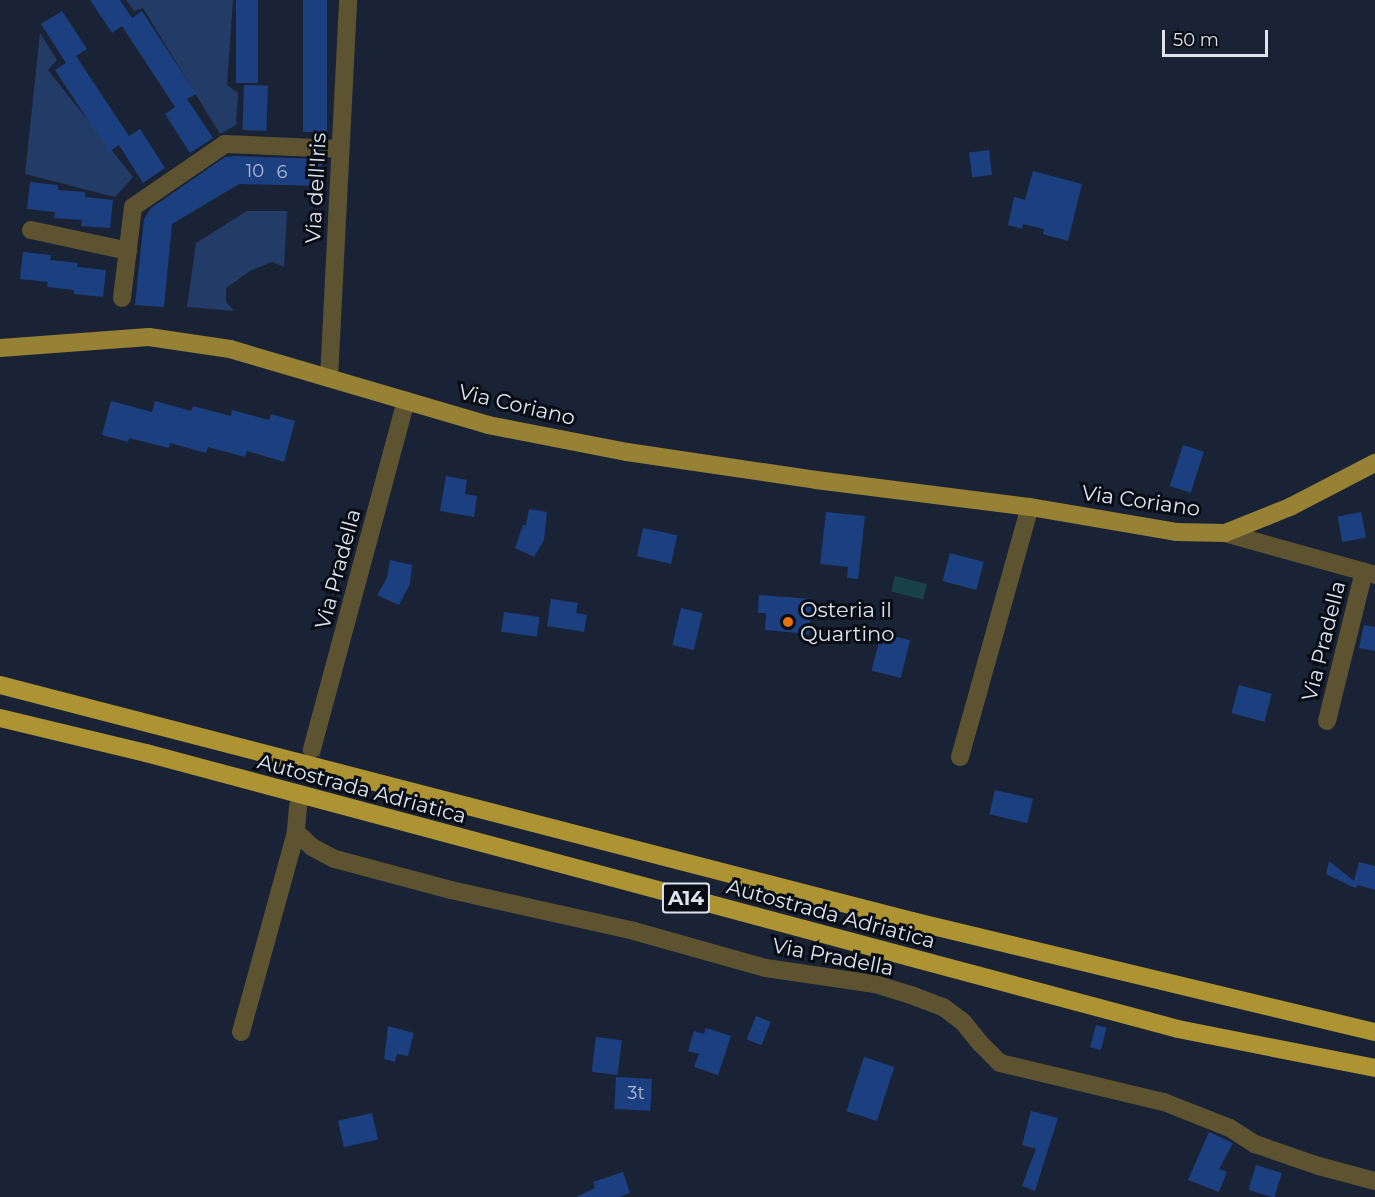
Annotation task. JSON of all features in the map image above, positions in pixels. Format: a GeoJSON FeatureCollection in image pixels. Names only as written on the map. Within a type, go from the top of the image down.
{"type":"FeatureCollection","features":[{"type":"Feature","properties":{"kind":"highway","name":"Autostrada Adriatica"},"geometry":{"type":"LineString","coordinates":[[0,685],[912,921],[1375,1032]]}},
{"type":"Feature","properties":{"kind":"highway","name":"Autostrada Adriatica"},"geometry":{"type":"LineString","coordinates":[[0,718],[146,753],[1178,1029],[1375,1068]]}},
{"type":"Feature","properties":{"kind":"main road","name":"Via Coriano"},"geometry":{"type":"LineString","coordinates":[[0,348],[149,338],[230,349],[488,425],[627,452],[816,480],[1030,507],[1176,532],[1226,533],[1290,507],[1375,463]]}},
{"type":"Feature","properties":{"kind":"street","name":"Via dell'Iris"},"geometry":{"type":"LineString","coordinates":[[328,378],[348,0]]}},
{"type":"Feature","properties":{"kind":"street"},"geometry":{"type":"LineString","coordinates":[[122,298],[133,207],[225,144],[340,149]]}},
{"type":"Feature","properties":{"kind":"street"},"geometry":{"type":"LineString","coordinates":[[31,230],[128,251]]}},
{"type":"Feature","properties":{"kind":"street","name":"Via Pradella"},"geometry":{"type":"LineString","coordinates":[[312,750],[406,400]]}},
{"type":"Feature","properties":{"kind":"street"},"geometry":{"type":"LineString","coordinates":[[960,758],[1030,507]]}},
{"type":"Feature","properties":{"kind":"street","name":"Via Pradella"},"geometry":{"type":"LineString","coordinates":[[1226,533],[1370,574],[1327,721]]}},
{"type":"Feature","properties":{"kind":"street"},"geometry":{"type":"LineString","coordinates":[[241,1032],[296,832],[298,807]]}},
{"type":"Feature","properties":{"kind":"street","name":"Via Pradella"},"geometry":{"type":"LineString","coordinates":[[296,832],[312,847],[335,859],[441,887],[634,931],[766,968],[875,984],[911,995],[943,1007],[963,1022],[1000,1063],[1164,1102],[1230,1128],[1255,1143],[1319,1166],[1375,1181]]}},
{"type":"Feature","properties":{"kind":"shaded area"},"geometry":{"type":"Polygon","coordinates":[[[126,0],[233,0],[227,85],[238,93],[236,125],[220,134],[143,8],[134,11],[126,0]]]}},
{"type":"Feature","properties":{"kind":"shaded area"},"geometry":{"type":"Polygon","coordinates":[[[40,33],[57,60],[48,70],[133,177],[115,197],[25,174],[40,33]]]}},
{"type":"Feature","properties":{"kind":"shaded area"},"geometry":{"type":"Polygon","coordinates":[[[247,211],[287,211],[284,267],[272,262],[250,271],[226,288],[226,302],[234,311],[187,307],[196,243],[247,211]]]}},
{"type":"Feature","properties":{"kind":"shaded area"},"geometry":{"type":"Polygon","coordinates":[[[895,576],[927,584],[923,600],[891,592],[895,576]]]}},
{"type":"Feature","properties":{"kind":"building"},"geometry":{"type":"Polygon","coordinates":[[[90,0],[120,0],[132,18],[142,11],[196,94],[187,99],[213,138],[190,153],[165,114],[175,107],[122,26],[112,33],[90,0]]]}},
{"type":"Feature","properties":{"kind":"building"},"geometry":{"type":"Polygon","coordinates":[[[236,0],[258,0],[258,83],[236,83],[236,0]]]}},
{"type":"Feature","properties":{"kind":"building"},"geometry":{"type":"Polygon","coordinates":[[[303,0],[327,0],[327,132],[303,132],[303,0]]]}},
{"type":"Feature","properties":{"kind":"building"},"geometry":{"type":"Polygon","coordinates":[[[62,11],[87,49],[76,56],[129,136],[140,129],[165,168],[143,183],[119,145],[109,152],[55,70],[66,63],[41,24],[62,11]]]}},
{"type":"Feature","properties":{"kind":"building"},"geometry":{"type":"Polygon","coordinates":[[[244,85],[268,86],[266,131],[242,130],[244,85]]]}},
{"type":"Feature","properties":{"kind":"building"},"geometry":{"type":"Polygon","coordinates":[[[989,150],[992,175],[972,177],[969,152],[989,150]]]}},
{"type":"Feature","properties":{"kind":"building"},"geometry":{"type":"Polygon","coordinates":[[[225,157],[322,159],[322,186],[239,184],[172,224],[164,307],[135,305],[144,219],[151,208],[225,157]]]}},
{"type":"Feature","properties":{"kind":"building"},"geometry":{"type":"Polygon","coordinates":[[[1033,171],[1082,184],[1068,241],[1043,234],[1044,229],[1023,224],[1022,229],[1008,225],[1014,197],[1025,200],[1033,171]]]}},
{"type":"Feature","properties":{"kind":"building"},"geometry":{"type":"Polygon","coordinates":[[[30,182],[58,185],[58,190],[85,192],[85,197],[113,200],[110,228],[81,226],[82,220],[54,218],[55,212],[27,209],[30,182]]]}},
{"type":"Feature","properties":{"kind":"building"},"geometry":{"type":"Polygon","coordinates":[[[23,252],[51,255],[50,260],[78,263],[77,267],[106,270],[103,297],[74,294],[74,290],[47,287],[48,282],[20,279],[23,252]]]}},
{"type":"Feature","properties":{"kind":"building"},"geometry":{"type":"Polygon","coordinates":[[[111,401],[152,412],[155,401],[191,411],[193,406],[231,416],[232,410],[269,420],[271,414],[295,421],[284,462],[247,451],[245,457],[208,447],[206,453],[170,443],[169,448],[129,438],[128,442],[102,435],[111,401]]]}},
{"type":"Feature","properties":{"kind":"building"},"geometry":{"type":"Polygon","coordinates":[[[1183,445],[1204,452],[1191,493],[1170,486],[1183,445]]]}},
{"type":"Feature","properties":{"kind":"building"},"geometry":{"type":"Polygon","coordinates":[[[446,476],[467,480],[465,494],[477,496],[474,517],[440,511],[446,476]]]}},
{"type":"Feature","properties":{"kind":"building"},"geometry":{"type":"Polygon","coordinates":[[[529,509],[547,512],[544,540],[534,557],[515,548],[523,525],[526,525],[529,509]]]}},
{"type":"Feature","properties":{"kind":"building"},"geometry":{"type":"Polygon","coordinates":[[[826,512],[865,516],[858,579],[847,578],[848,567],[820,564],[826,512]]]}},
{"type":"Feature","properties":{"kind":"building"},"geometry":{"type":"Polygon","coordinates":[[[1361,512],[1366,538],[1342,542],[1337,517],[1361,512]]]}},
{"type":"Feature","properties":{"kind":"building"},"geometry":{"type":"Polygon","coordinates":[[[643,528],[677,535],[671,564],[637,556],[643,528]]]}},
{"type":"Feature","properties":{"kind":"building"},"geometry":{"type":"Polygon","coordinates":[[[950,553],[984,562],[976,590],[942,581],[950,553]]]}},
{"type":"Feature","properties":{"kind":"building"},"geometry":{"type":"Polygon","coordinates":[[[390,560],[412,565],[410,584],[399,605],[377,595],[387,578],[390,560]]]}},
{"type":"Feature","properties":{"kind":"building","name":"Osteria il Quartino"},"geometry":{"type":"Polygon","coordinates":[[[759,595],[812,599],[809,634],[765,630],[766,613],[758,613],[759,595]]]}},
{"type":"Feature","properties":{"kind":"building"},"geometry":{"type":"Polygon","coordinates":[[[551,599],[578,603],[576,613],[587,615],[584,632],[547,626],[551,599]]]}},
{"type":"Feature","properties":{"kind":"building"},"geometry":{"type":"Polygon","coordinates":[[[681,608],[702,613],[694,650],[672,645],[681,608]]]}},
{"type":"Feature","properties":{"kind":"building"},"geometry":{"type":"Polygon","coordinates":[[[504,612],[540,617],[537,637],[501,632],[504,612]]]}},
{"type":"Feature","properties":{"kind":"building"},"geometry":{"type":"Polygon","coordinates":[[[1364,625],[1375,627],[1375,651],[1359,648],[1364,625]]]}},
{"type":"Feature","properties":{"kind":"building"},"geometry":{"type":"Polygon","coordinates":[[[881,633],[910,640],[901,678],[872,671],[881,633]]]}},
{"type":"Feature","properties":{"kind":"building"},"geometry":{"type":"Polygon","coordinates":[[[1239,685],[1272,694],[1264,722],[1231,713],[1239,685]]]}},
{"type":"Feature","properties":{"kind":"building"},"geometry":{"type":"Polygon","coordinates":[[[995,790],[1033,799],[1027,823],[989,814],[995,790]]]}},
{"type":"Feature","properties":{"kind":"building"},"geometry":{"type":"Polygon","coordinates":[[[1329,861],[1354,881],[1359,862],[1375,866],[1375,890],[1358,885],[1355,888],[1326,874],[1329,861]]]}},
{"type":"Feature","properties":{"kind":"building"},"geometry":{"type":"Polygon","coordinates":[[[756,1016],[771,1022],[761,1045],[747,1039],[756,1016]]]}},
{"type":"Feature","properties":{"kind":"building"},"geometry":{"type":"Polygon","coordinates":[[[1096,1025],[1107,1028],[1101,1050],[1090,1047],[1096,1025]]]}},
{"type":"Feature","properties":{"kind":"building"},"geometry":{"type":"Polygon","coordinates":[[[388,1026],[414,1033],[408,1056],[397,1054],[395,1062],[384,1059],[388,1026]]]}},
{"type":"Feature","properties":{"kind":"building"},"geometry":{"type":"Polygon","coordinates":[[[706,1028],[731,1036],[718,1075],[694,1067],[699,1054],[688,1051],[694,1031],[704,1034],[706,1028]]]}},
{"type":"Feature","properties":{"kind":"building"},"geometry":{"type":"Polygon","coordinates":[[[596,1037],[622,1040],[618,1075],[592,1072],[596,1037]]]}},
{"type":"Feature","properties":{"kind":"building"},"geometry":{"type":"Polygon","coordinates":[[[864,1057],[894,1067],[877,1121],[846,1111],[864,1057]]]}},
{"type":"Feature","properties":{"kind":"building"},"geometry":{"type":"Polygon","coordinates":[[[616,1077],[652,1079],[650,1111],[614,1109],[616,1077]]]}},
{"type":"Feature","properties":{"kind":"building"},"geometry":{"type":"Polygon","coordinates":[[[1031,1111],[1058,1118],[1035,1191],[1022,1186],[1036,1149],[1022,1145],[1031,1111]]]}},
{"type":"Feature","properties":{"kind":"building"},"geometry":{"type":"Polygon","coordinates":[[[372,1113],[378,1139],[344,1147],[338,1121],[372,1113]]]}},
{"type":"Feature","properties":{"kind":"building"},"geometry":{"type":"Polygon","coordinates":[[[1209,1132],[1233,1143],[1219,1169],[1227,1172],[1219,1192],[1188,1180],[1209,1132]]]}},
{"type":"Feature","properties":{"kind":"building"},"geometry":{"type":"Polygon","coordinates":[[[1256,1165],[1282,1173],[1274,1197],[1248,1190],[1256,1165]]]}},
{"type":"Feature","properties":{"kind":"building"},"geometry":{"type":"Polygon","coordinates":[[[623,1172],[630,1193],[619,1197],[576,1197],[595,1188],[593,1182],[623,1172]]]}},
{"type":"Feature","properties":{"kind":"tunnel"},"geometry":{"type":"LineString","coordinates":[[298,807],[312,750]]}},
{"type":"Feature","properties":{"kind":"place","name":"Osteria il Quartino"},"geometry":{"type":"Point","coordinates":[788,622]}}]}
